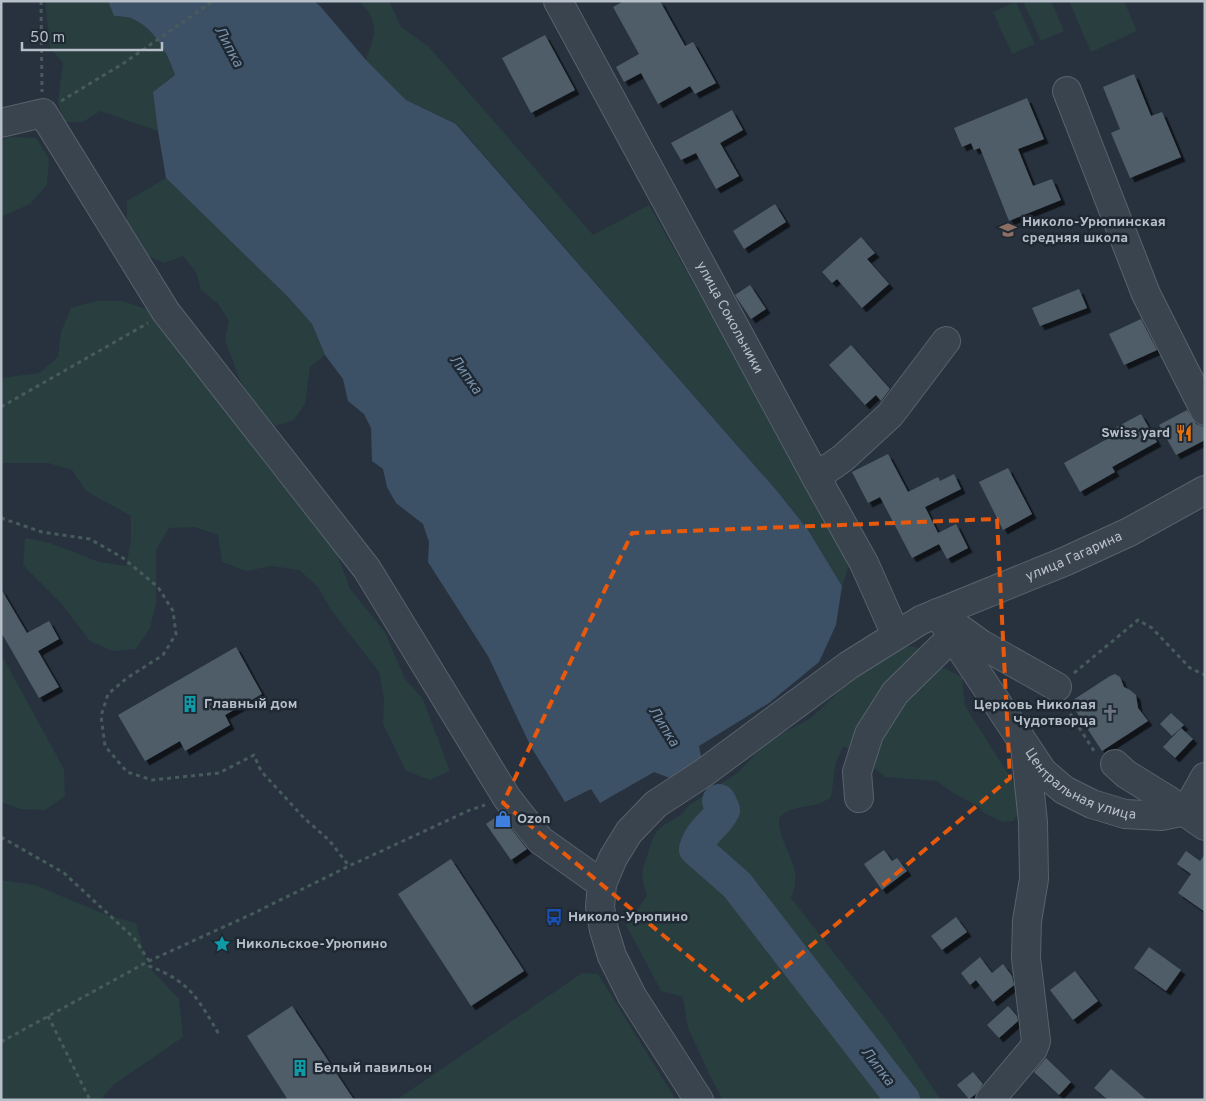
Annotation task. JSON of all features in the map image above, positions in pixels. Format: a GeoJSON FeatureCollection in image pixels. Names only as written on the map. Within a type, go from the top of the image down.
{"type":"FeatureCollection","features":[{"type":"Feature","properties":{"kind":"street","name":"улица Сокольники"},"geometry":{"type":"LineString","coordinates":[[558,1],[864,563],[896,635]]}},
{"type":"Feature","properties":{"kind":"street"},"geometry":{"type":"LineString","coordinates":[[1067,91],[1146,294],[1205,411]]}},
{"type":"Feature","properties":{"kind":"street"},"geometry":{"type":"LineString","coordinates":[[1,122],[42,113],[166,312],[367,569],[507,798],[540,840],[602,884]]}},
{"type":"Feature","properties":{"kind":"street"},"geometry":{"type":"LineString","coordinates":[[816,477],[844,458],[890,415],[946,341]]}},
{"type":"Feature","properties":{"kind":"street","name":"улица Гагарина"},"geometry":{"type":"LineString","coordinates":[[699,1100],[632,996],[612,956],[604,930],[600,907],[602,884],[613,858],[629,832],[656,804],[702,774],[849,664],[921,620],[1066,561],[1128,532],[1205,490]]}},
{"type":"Feature","properties":{"kind":"street"},"geometry":{"type":"LineString","coordinates":[[938,613],[981,644],[1057,687]]}},
{"type":"Feature","properties":{"kind":"street","name":"Центральная улица"},"geometry":{"type":"LineString","coordinates":[[938,613],[1043,772],[1064,790],[1092,804],[1125,814],[1195,819]]}},
{"type":"Feature","properties":{"kind":"street"},"geometry":{"type":"LineString","coordinates":[[859,798],[857,772],[869,734],[895,693],[953,636]]}},
{"type":"Feature","properties":{"kind":"street"},"geometry":{"type":"LineString","coordinates":[[990,1100],[1033,1049],[1036,1040],[1026,958],[1028,921],[1034,879],[1032,822],[1025,746]]}},
{"type":"Feature","properties":{"kind":"street"},"geometry":{"type":"LineString","coordinates":[[1115,764],[1126,774],[1195,819],[1205,777]]}},
{"type":"Feature","properties":{"kind":"path"},"geometry":{"type":"LineString","coordinates":[[41,1],[42,113]]}},
{"type":"Feature","properties":{"kind":"path"},"geometry":{"type":"LineString","coordinates":[[42,113],[124,62],[213,1]]}},
{"type":"Feature","properties":{"kind":"path"},"geometry":{"type":"LineString","coordinates":[[1,407],[166,312]]}},
{"type":"Feature","properties":{"kind":"path"},"geometry":{"type":"LineString","coordinates":[[1,518],[42,532],[90,539],[123,558],[158,587],[173,611],[176,634],[163,655],[127,678],[108,694],[101,716],[105,746],[127,772],[152,780],[219,773],[254,755],[261,771],[304,818],[329,840],[349,866]]}},
{"type":"Feature","properties":{"kind":"path"},"geometry":{"type":"LineString","coordinates":[[1115,764],[1108,764],[1100,759],[1057,694],[1057,687],[1138,620],[1152,628],[1190,668],[1205,675]]}},
{"type":"Feature","properties":{"kind":"path"},"geometry":{"type":"LineString","coordinates":[[1,1042],[148,961],[252,914],[349,866],[470,810],[507,798]]}},
{"type":"Feature","properties":{"kind":"path"},"geometry":{"type":"LineString","coordinates":[[1,837],[64,873],[134,938],[149,966],[168,973],[186,985],[202,1006],[220,1036]]}},
{"type":"Feature","properties":{"kind":"path"},"geometry":{"type":"LineString","coordinates":[[48,1016],[90,1100]]}},
{"type":"Feature","properties":{"kind":"highlighted area"},"geometry":{"type":"Polygon","coordinates":[[[997,519],[1010,778],[744,1002],[503,803],[632,533],[997,519]]]}},
{"type":"Feature","properties":{"kind":"green space"},"geometry":{"type":"Polygon","coordinates":[[[45,1],[108,1],[114,16],[133,19],[148,29],[160,43],[175,75],[153,92],[158,131],[100,111],[83,122],[64,122],[58,102],[63,63],[50,47],[45,1]]]}},
{"type":"Feature","properties":{"kind":"green space"},"geometry":{"type":"Polygon","coordinates":[[[359,1],[389,1],[401,27],[429,47],[593,235],[649,205],[843,547],[848,568],[842,586],[808,530],[777,491],[457,124],[406,100],[366,60],[374,36],[374,29],[371,16],[359,1]]]}},
{"type":"Feature","properties":{"kind":"green space"},"geometry":{"type":"Polygon","coordinates":[[[1023,1],[1051,1],[1064,31],[1041,41],[1023,1]]]}},
{"type":"Feature","properties":{"kind":"green space"},"geometry":{"type":"Polygon","coordinates":[[[1069,1],[1124,1],[1137,31],[1091,52],[1069,1]]]}},
{"type":"Feature","properties":{"kind":"green space"},"geometry":{"type":"Polygon","coordinates":[[[1016,2],[1035,44],[1012,54],[993,12],[1016,2]]]}},
{"type":"Feature","properties":{"kind":"green space"},"geometry":{"type":"Polygon","coordinates":[[[11,137],[36,138],[49,159],[47,185],[30,204],[1,217],[1,140],[11,137]]]}},
{"type":"Feature","properties":{"kind":"green space"},"geometry":{"type":"Polygon","coordinates":[[[166,178],[288,297],[312,324],[325,355],[310,367],[305,404],[294,420],[276,426],[259,414],[239,378],[225,340],[229,321],[218,304],[201,290],[196,272],[183,256],[164,263],[146,255],[127,221],[127,201],[166,178]]]}},
{"type":"Feature","properties":{"kind":"green space"},"geometry":{"type":"Polygon","coordinates":[[[97,301],[123,301],[149,310],[332,540],[350,589],[385,632],[405,679],[423,699],[450,771],[430,780],[406,771],[383,724],[384,699],[379,672],[331,610],[318,587],[299,570],[271,566],[246,571],[222,562],[218,535],[195,527],[169,528],[156,550],[156,603],[150,628],[136,649],[112,651],[90,641],[60,602],[23,565],[25,538],[50,543],[99,562],[126,566],[131,541],[131,516],[86,491],[72,470],[48,463],[1,463],[1,378],[39,373],[58,357],[61,332],[71,308],[97,301]]]}},
{"type":"Feature","properties":{"kind":"green space"},"geometry":{"type":"Polygon","coordinates":[[[901,647],[920,648],[934,663],[962,677],[965,706],[1019,791],[1019,812],[1013,821],[1003,822],[984,813],[978,806],[953,793],[937,781],[886,777],[844,746],[837,759],[831,797],[819,804],[792,810],[779,818],[783,839],[794,866],[795,886],[791,898],[889,1023],[941,1100],[723,1100],[688,1028],[683,997],[661,991],[626,925],[647,896],[642,878],[643,868],[652,840],[657,831],[664,825],[682,814],[688,806],[737,773],[765,745],[811,718],[848,683],[882,656],[901,647]]]}},
{"type":"Feature","properties":{"kind":"green space"},"geometry":{"type":"Polygon","coordinates":[[[1,654],[64,769],[65,796],[45,810],[21,809],[1,802],[1,654]]]}},
{"type":"Feature","properties":{"kind":"green space"},"geometry":{"type":"Polygon","coordinates":[[[1,880],[35,885],[109,916],[136,923],[147,965],[179,999],[183,1037],[113,1085],[101,1100],[1,1100],[1,880]]]}},
{"type":"Feature","properties":{"kind":"green space"},"geometry":{"type":"Polygon","coordinates":[[[582,973],[598,974],[676,1100],[396,1100],[582,973]]]}},
{"type":"Feature","properties":{"kind":"water"},"geometry":{"type":"Polygon","coordinates":[[[108,1],[314,1],[366,60],[406,100],[456,124],[777,491],[808,530],[842,586],[836,625],[819,662],[769,703],[699,746],[702,762],[675,780],[654,772],[600,803],[591,789],[565,802],[531,747],[488,656],[428,562],[429,542],[423,524],[396,503],[387,487],[383,469],[372,461],[371,428],[364,414],[348,401],[343,379],[325,355],[312,324],[288,297],[166,178],[153,92],[175,75],[160,43],[148,29],[133,19],[114,16],[108,1]]]}},
{"type":"Feature","properties":{"kind":"building"},"geometry":{"type":"Polygon","coordinates":[[[624,1],[660,1],[685,46],[693,42],[716,83],[695,94],[690,86],[658,104],[641,73],[624,82],[616,67],[639,54],[613,7],[624,1]]]}},
{"type":"Feature","properties":{"kind":"building"},"geometry":{"type":"Polygon","coordinates":[[[545,35],[575,90],[531,113],[502,58],[545,35]]]}},
{"type":"Feature","properties":{"kind":"building"},"geometry":{"type":"Polygon","coordinates":[[[1134,74],[1151,116],[1162,112],[1181,157],[1130,178],[1111,133],[1120,129],[1103,87],[1134,74]]]}},
{"type":"Feature","properties":{"kind":"building"},"geometry":{"type":"Polygon","coordinates":[[[1027,98],[1044,139],[1018,149],[1033,186],[1052,179],[1061,200],[1009,221],[980,148],[974,150],[971,143],[962,147],[954,128],[1027,98]]]}},
{"type":"Feature","properties":{"kind":"building"},"geometry":{"type":"Polygon","coordinates":[[[732,110],[743,130],[720,143],[739,176],[716,189],[696,153],[681,160],[671,143],[732,110]]]}},
{"type":"Feature","properties":{"kind":"building"},"geometry":{"type":"Polygon","coordinates":[[[775,204],[786,222],[744,249],[733,231],[775,204]]]}},
{"type":"Feature","properties":{"kind":"building"},"geometry":{"type":"Polygon","coordinates":[[[861,237],[875,253],[867,259],[889,284],[862,308],[837,279],[832,283],[822,272],[861,237]]]}},
{"type":"Feature","properties":{"kind":"building"},"geometry":{"type":"Polygon","coordinates":[[[750,285],[766,309],[751,319],[735,295],[750,285]]]}},
{"type":"Feature","properties":{"kind":"building"},"geometry":{"type":"Polygon","coordinates":[[[1079,289],[1087,308],[1040,326],[1032,308],[1079,289]]]}},
{"type":"Feature","properties":{"kind":"building"},"geometry":{"type":"Polygon","coordinates":[[[1141,319],[1157,350],[1124,365],[1109,334],[1141,319]]]}},
{"type":"Feature","properties":{"kind":"building"},"geometry":{"type":"Polygon","coordinates":[[[851,345],[890,389],[881,401],[876,395],[865,405],[829,365],[851,345]]]}},
{"type":"Feature","properties":{"kind":"building","name":"Swiss yard"},"geometry":{"type":"Polygon","coordinates":[[[1187,410],[1196,424],[1204,427],[1205,440],[1176,455],[1159,425],[1187,410]]]}},
{"type":"Feature","properties":{"kind":"building"},"geometry":{"type":"Polygon","coordinates":[[[1141,414],[1157,442],[1112,467],[1115,472],[1080,492],[1064,463],[1116,434],[1113,429],[1141,414]]]}},
{"type":"Feature","properties":{"kind":"building"},"geometry":{"type":"Polygon","coordinates":[[[888,454],[908,492],[938,477],[940,481],[954,474],[961,489],[925,507],[938,533],[956,524],[968,548],[947,559],[939,544],[912,558],[880,497],[868,503],[852,472],[888,454]]]}},
{"type":"Feature","properties":{"kind":"building"},"geometry":{"type":"Polygon","coordinates":[[[1008,468],[1032,514],[1003,530],[979,482],[1008,468]]]}},
{"type":"Feature","properties":{"kind":"building"},"geometry":{"type":"Polygon","coordinates":[[[1,589],[27,633],[49,621],[59,639],[38,651],[59,687],[39,698],[1,632],[1,589]]]}},
{"type":"Feature","properties":{"kind":"building","name":"Главный дом"},"geometry":{"type":"Polygon","coordinates":[[[236,647],[262,694],[225,715],[230,725],[185,751],[180,741],[145,761],[118,715],[236,647]]]}},
{"type":"Feature","properties":{"kind":"building","name":"Церковь Николая Чудотворца"},"geometry":{"type":"Polygon","coordinates":[[[1115,674],[1120,677],[1124,687],[1136,695],[1138,708],[1148,721],[1102,751],[1070,702],[1115,674]]]}},
{"type":"Feature","properties":{"kind":"building"},"geometry":{"type":"Polygon","coordinates":[[[1171,713],[1184,725],[1172,736],[1160,724],[1171,713]]]}},
{"type":"Feature","properties":{"kind":"building"},"geometry":{"type":"Polygon","coordinates":[[[1181,728],[1193,739],[1175,758],[1163,747],[1181,728]]]}},
{"type":"Feature","properties":{"kind":"building"},"geometry":{"type":"Polygon","coordinates":[[[500,814],[527,849],[511,860],[486,824],[500,814]]]}},
{"type":"Feature","properties":{"kind":"building"},"geometry":{"type":"Polygon","coordinates":[[[884,850],[892,861],[897,858],[907,871],[882,890],[864,864],[884,850]]]}},
{"type":"Feature","properties":{"kind":"building"},"geometry":{"type":"Polygon","coordinates":[[[1186,851],[1200,861],[1205,854],[1205,912],[1178,893],[1191,874],[1177,864],[1186,851]]]}},
{"type":"Feature","properties":{"kind":"building"},"geometry":{"type":"Polygon","coordinates":[[[451,859],[524,971],[471,1006],[398,894],[451,859]]]}},
{"type":"Feature","properties":{"kind":"building"},"geometry":{"type":"Polygon","coordinates":[[[956,917],[967,932],[942,950],[931,936],[956,917]]]}},
{"type":"Feature","properties":{"kind":"building"},"geometry":{"type":"Polygon","coordinates":[[[1149,947],[1181,970],[1166,991],[1134,968],[1149,947]]]}},
{"type":"Feature","properties":{"kind":"building"},"geometry":{"type":"Polygon","coordinates":[[[980,957],[992,973],[1003,964],[1012,976],[1014,985],[993,1002],[976,980],[970,985],[961,973],[980,957]]]}},
{"type":"Feature","properties":{"kind":"building"},"geometry":{"type":"Polygon","coordinates":[[[1075,971],[1098,1001],[1073,1020],[1050,990],[1075,971]]]}},
{"type":"Feature","properties":{"kind":"building","name":"Белый павильон"},"geometry":{"type":"Polygon","coordinates":[[[292,1006],[354,1100],[288,1100],[247,1036],[292,1006]]]}},
{"type":"Feature","properties":{"kind":"building"},"geometry":{"type":"Polygon","coordinates":[[[1008,1006],[1017,1016],[1018,1021],[999,1038],[987,1025],[1008,1006]]]}},
{"type":"Feature","properties":{"kind":"building"},"geometry":{"type":"Polygon","coordinates":[[[1046,1058],[1071,1082],[1059,1095],[1034,1072],[1046,1058]]]}},
{"type":"Feature","properties":{"kind":"building"},"geometry":{"type":"Polygon","coordinates":[[[1111,1069],[1147,1100],[1108,1100],[1094,1088],[1111,1069]]]}},
{"type":"Feature","properties":{"kind":"building"},"geometry":{"type":"Polygon","coordinates":[[[973,1072],[983,1084],[976,1094],[969,1099],[957,1085],[973,1072]]]}},
{"type":"Feature","properties":{"kind":"waterway","name":"Липка"},"geometry":{"type":"LineString","coordinates":[[719,801],[723,810],[717,820],[701,837],[696,849],[737,885],[903,1100]]}},
{"type":"Feature","properties":{"kind":"place","name":"Николо-Урюпинская средняя школа"},"geometry":{"type":"Point","coordinates":[1008,230]}},
{"type":"Feature","properties":{"kind":"place","name":"Swiss yard"},"geometry":{"type":"Point","coordinates":[1184,433]}},
{"type":"Feature","properties":{"kind":"place","name":"Главный дом"},"geometry":{"type":"Point","coordinates":[190,704]}},
{"type":"Feature","properties":{"kind":"place","name":"Церковь Николая Чудотворца"},"geometry":{"type":"Point","coordinates":[1110,713]}},
{"type":"Feature","properties":{"kind":"place","name":"Ozon"},"geometry":{"type":"Point","coordinates":[503,819]}},
{"type":"Feature","properties":{"kind":"place","name":"Николо-Урюпино"},"geometry":{"type":"Point","coordinates":[554,917]}},
{"type":"Feature","properties":{"kind":"place","name":"Никольское-Урюпино"},"geometry":{"type":"Point","coordinates":[222,944]}},
{"type":"Feature","properties":{"kind":"place","name":"Белый павильон"},"geometry":{"type":"Point","coordinates":[300,1068]}}]}
